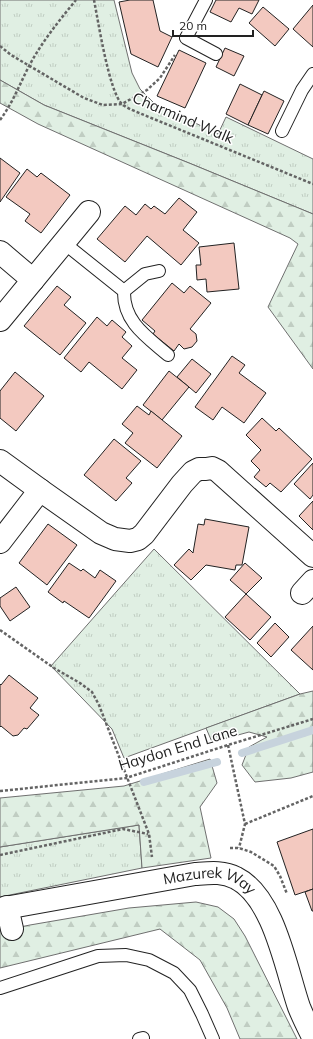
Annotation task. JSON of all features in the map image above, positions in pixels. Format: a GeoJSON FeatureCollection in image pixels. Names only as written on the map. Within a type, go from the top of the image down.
{"type":"FeatureCollection","features":[{"type":"Feature","properties":{"kind":"street"},"geometry":{"type":"LineString","coordinates":[[0,320],[89,212]]}},
{"type":"Feature","properties":{"kind":"street"},"geometry":{"type":"LineString","coordinates":[[0,252],[33,280]]}},
{"type":"Feature","properties":{"kind":"street"},"geometry":{"type":"LineString","coordinates":[[0,461],[101,533],[115,540],[130,541],[138,539],[144,534],[193,472],[199,469],[212,468],[218,471],[313,556]]}},
{"type":"Feature","properties":{"kind":"street"},"geometry":{"type":"LineString","coordinates":[[0,542],[40,490]]}},
{"type":"Feature","properties":{"kind":"street","name":"Mazurek Way"},"geometry":{"type":"LineString","coordinates":[[12,928],[4,908],[194,874],[217,873],[234,877],[251,888],[257,895],[267,913],[276,933],[299,1006],[313,1037]]}},
{"type":"Feature","properties":{"kind":"lane"},"geometry":{"type":"LineString","coordinates":[[203,1],[186,38],[216,54]]}},
{"type":"Feature","properties":{"kind":"lane"},"geometry":{"type":"LineString","coordinates":[[282,131],[302,90],[313,74]]}},
{"type":"Feature","properties":{"kind":"lane"},"geometry":{"type":"LineString","coordinates":[[64,243],[124,292]]}},
{"type":"Feature","properties":{"kind":"lane"},"geometry":{"type":"LineString","coordinates":[[159,271],[145,274],[124,292],[124,301],[127,312],[133,323],[141,332],[168,355]]}},
{"type":"Feature","properties":{"kind":"lane"},"geometry":{"type":"LineString","coordinates":[[0,988],[98,956],[126,955],[149,960],[174,973],[190,990],[213,1039]]}},
{"type":"Feature","properties":{"kind":"path"},"geometry":{"type":"LineString","coordinates":[[0,120],[8,109],[42,44],[76,0]]}},
{"type":"Feature","properties":{"kind":"path","name":"Charmind Walk"},"geometry":{"type":"LineString","coordinates":[[94,0],[98,25],[113,88],[116,97],[122,104],[144,116],[313,184]]}},
{"type":"Feature","properties":{"kind":"path"},"geometry":{"type":"LineString","coordinates":[[0,46],[11,55],[84,98],[103,105],[122,104],[147,90],[160,78],[186,38]]}},
{"type":"Feature","properties":{"kind":"path"},"geometry":{"type":"LineString","coordinates":[[0,630],[54,668],[80,683],[92,692],[99,705],[126,778],[149,834],[153,860]]}},
{"type":"Feature","properties":{"kind":"path","name":"Haydon End Lane"},"geometry":{"type":"LineString","coordinates":[[0,791],[126,778],[313,719]]}},
{"type":"Feature","properties":{"kind":"path"},"geometry":{"type":"LineString","coordinates":[[228,745],[245,824],[239,848]]}},
{"type":"Feature","properties":{"kind":"path"},"geometry":{"type":"LineString","coordinates":[[245,824],[313,796]]}},
{"type":"Feature","properties":{"kind":"path"},"geometry":{"type":"LineString","coordinates":[[0,855],[123,829],[149,834]]}},
{"type":"Feature","properties":{"kind":"green space"},"geometry":{"type":"Polygon","coordinates":[[[0,0],[114,0],[132,73],[140,89],[154,103],[218,134],[226,117],[313,159],[313,214],[44,105],[0,80],[0,0]]]}},
{"type":"Feature","properties":{"kind":"green space"},"geometry":{"type":"Polygon","coordinates":[[[0,80],[44,105],[313,214],[313,369],[268,307],[298,244],[290,238],[38,124],[0,103],[0,80]]]}},
{"type":"Feature","properties":{"kind":"green space"},"geometry":{"type":"Polygon","coordinates":[[[154,549],[300,694],[124,758],[112,729],[51,666],[154,549]]]}},
{"type":"Feature","properties":{"kind":"green space"},"geometry":{"type":"Polygon","coordinates":[[[313,691],[313,772],[291,778],[255,782],[242,765],[249,747],[267,737],[249,732],[212,742],[206,728],[300,694],[313,691]]]}},
{"type":"Feature","properties":{"kind":"green space"},"geometry":{"type":"Polygon","coordinates":[[[210,759],[217,783],[200,807],[211,858],[142,868],[139,825],[0,847],[0,798],[124,786],[210,759]]]}},
{"type":"Feature","properties":{"kind":"green space"},"geometry":{"type":"Polygon","coordinates":[[[139,825],[142,868],[0,897],[0,847],[139,825]]]}},
{"type":"Feature","properties":{"kind":"green space"},"geometry":{"type":"Polygon","coordinates":[[[196,902],[218,907],[234,919],[245,936],[297,1039],[240,1039],[227,1008],[200,960],[160,929],[0,968],[0,931],[129,908],[196,902]]]}},
{"type":"Feature","properties":{"kind":"building"},"geometry":{"type":"Polygon","coordinates":[[[130,0],[153,0],[160,31],[172,37],[158,67],[131,54],[119,2],[130,0]]]}},
{"type":"Feature","properties":{"kind":"building"},"geometry":{"type":"Polygon","coordinates":[[[216,0],[259,0],[252,14],[239,8],[231,22],[210,12],[216,0]]]}},
{"type":"Feature","properties":{"kind":"building"},"geometry":{"type":"Polygon","coordinates":[[[313,5],[313,47],[293,29],[313,5]]]}},
{"type":"Feature","properties":{"kind":"building"},"geometry":{"type":"Polygon","coordinates":[[[263,7],[289,29],[275,46],[249,23],[263,7]]]}},
{"type":"Feature","properties":{"kind":"building"},"geometry":{"type":"Polygon","coordinates":[[[225,48],[244,56],[234,76],[216,67],[225,48]]]}},
{"type":"Feature","properties":{"kind":"building"},"geometry":{"type":"Polygon","coordinates":[[[179,50],[206,63],[185,108],[157,96],[179,50]]]}},
{"type":"Feature","properties":{"kind":"building"},"geometry":{"type":"Polygon","coordinates":[[[240,84],[262,95],[248,125],[226,114],[240,84]]]}},
{"type":"Feature","properties":{"kind":"building"},"geometry":{"type":"Polygon","coordinates":[[[264,91],[284,101],[268,134],[248,125],[264,91]]]}},
{"type":"Feature","properties":{"kind":"building"},"geometry":{"type":"Polygon","coordinates":[[[0,158],[20,173],[0,202],[0,158]]]}},
{"type":"Feature","properties":{"kind":"building"},"geometry":{"type":"Polygon","coordinates":[[[27,169],[37,177],[41,173],[70,195],[41,233],[25,221],[30,214],[6,197],[27,169]]]}},
{"type":"Feature","properties":{"kind":"building"},"geometry":{"type":"Polygon","coordinates":[[[179,198],[197,212],[183,230],[199,243],[181,265],[147,236],[125,262],[97,239],[125,206],[136,215],[145,204],[151,209],[154,206],[165,214],[179,198]]]}},
{"type":"Feature","properties":{"kind":"building"},"geometry":{"type":"Polygon","coordinates":[[[234,243],[239,289],[207,292],[206,279],[197,280],[196,265],[201,265],[199,247],[234,243]]]}},
{"type":"Feature","properties":{"kind":"building"},"geometry":{"type":"Polygon","coordinates":[[[172,283],[184,293],[190,286],[211,303],[190,329],[196,334],[197,341],[192,347],[184,349],[179,344],[174,351],[153,334],[155,331],[142,320],[172,283]]]}},
{"type":"Feature","properties":{"kind":"building"},"geometry":{"type":"Polygon","coordinates":[[[57,286],[71,297],[64,305],[86,323],[60,355],[24,326],[57,286]]]}},
{"type":"Feature","properties":{"kind":"building"},"geometry":{"type":"Polygon","coordinates":[[[97,317],[107,326],[112,320],[126,332],[122,337],[132,346],[122,358],[137,370],[122,389],[89,362],[81,372],[64,358],[97,317]]]}},
{"type":"Feature","properties":{"kind":"building"},"geometry":{"type":"Polygon","coordinates":[[[232,356],[245,365],[239,373],[266,393],[244,423],[222,407],[213,420],[195,407],[232,356]]]}},
{"type":"Feature","properties":{"kind":"building"},"geometry":{"type":"Polygon","coordinates":[[[192,359],[211,374],[196,393],[177,377],[192,359]]]}},
{"type":"Feature","properties":{"kind":"building"},"geometry":{"type":"Polygon","coordinates":[[[169,371],[189,387],[162,420],[143,405],[169,371]]]}},
{"type":"Feature","properties":{"kind":"building"},"geometry":{"type":"Polygon","coordinates":[[[15,372],[44,396],[16,431],[0,418],[0,391],[15,372]]]}},
{"type":"Feature","properties":{"kind":"building"},"geometry":{"type":"Polygon","coordinates":[[[137,406],[149,415],[151,411],[182,436],[157,468],[125,443],[133,433],[122,424],[137,406]]]}},
{"type":"Feature","properties":{"kind":"building"},"geometry":{"type":"Polygon","coordinates":[[[262,418],[276,431],[279,428],[312,459],[281,492],[270,483],[266,487],[254,477],[260,470],[251,461],[261,450],[246,435],[262,418]]]}},
{"type":"Feature","properties":{"kind":"building"},"geometry":{"type":"Polygon","coordinates":[[[114,439],[141,461],[126,478],[132,483],[116,501],[84,475],[114,439]]]}},
{"type":"Feature","properties":{"kind":"building"},"geometry":{"type":"Polygon","coordinates":[[[313,463],[313,495],[310,499],[294,484],[313,463]]]}},
{"type":"Feature","properties":{"kind":"building"},"geometry":{"type":"Polygon","coordinates":[[[313,501],[313,530],[299,516],[313,501]]]}},
{"type":"Feature","properties":{"kind":"building"},"geometry":{"type":"Polygon","coordinates":[[[205,519],[249,527],[242,565],[236,565],[235,570],[206,565],[191,580],[174,565],[189,549],[193,553],[198,524],[204,525],[205,519]]]}},
{"type":"Feature","properties":{"kind":"building"},"geometry":{"type":"Polygon","coordinates":[[[48,524],[77,545],[47,585],[19,563],[48,524]]]}},
{"type":"Feature","properties":{"kind":"building"},"geometry":{"type":"Polygon","coordinates":[[[69,563],[81,571],[83,569],[95,578],[100,570],[116,581],[89,618],[64,601],[63,603],[48,592],[69,563]]]}},
{"type":"Feature","properties":{"kind":"building"},"geometry":{"type":"Polygon","coordinates":[[[245,563],[262,578],[246,594],[230,580],[245,563]]]}},
{"type":"Feature","properties":{"kind":"building"},"geometry":{"type":"Polygon","coordinates":[[[16,587],[30,607],[10,621],[0,606],[0,598],[16,587]]]}},
{"type":"Feature","properties":{"kind":"building"},"geometry":{"type":"Polygon","coordinates":[[[246,594],[271,617],[250,640],[225,617],[246,594]]]}},
{"type":"Feature","properties":{"kind":"building"},"geometry":{"type":"Polygon","coordinates":[[[275,623],[289,637],[271,657],[257,643],[275,623]]]}},
{"type":"Feature","properties":{"kind":"building"},"geometry":{"type":"Polygon","coordinates":[[[313,626],[313,670],[291,650],[313,626]]]}},
{"type":"Feature","properties":{"kind":"building"},"geometry":{"type":"Polygon","coordinates":[[[9,675],[38,698],[30,708],[39,715],[27,729],[24,728],[18,735],[13,736],[1,726],[0,727],[0,684],[1,685],[9,675]]]}},
{"type":"Feature","properties":{"kind":"building"},"geometry":{"type":"Polygon","coordinates":[[[313,829],[313,889],[295,895],[277,842],[313,829]]]}},
{"type":"Feature","properties":{"kind":"building"},"geometry":{"type":"Polygon","coordinates":[[[313,889],[313,911],[312,911],[305,892],[313,889]]]}},
{"type":"Feature","properties":{"kind":"waterway"},"geometry":{"type":"LineString","coordinates":[[242,753],[313,730]]}},
{"type":"Feature","properties":{"kind":"waterway"},"geometry":{"type":"LineString","coordinates":[[144,782],[217,762]]}}]}
